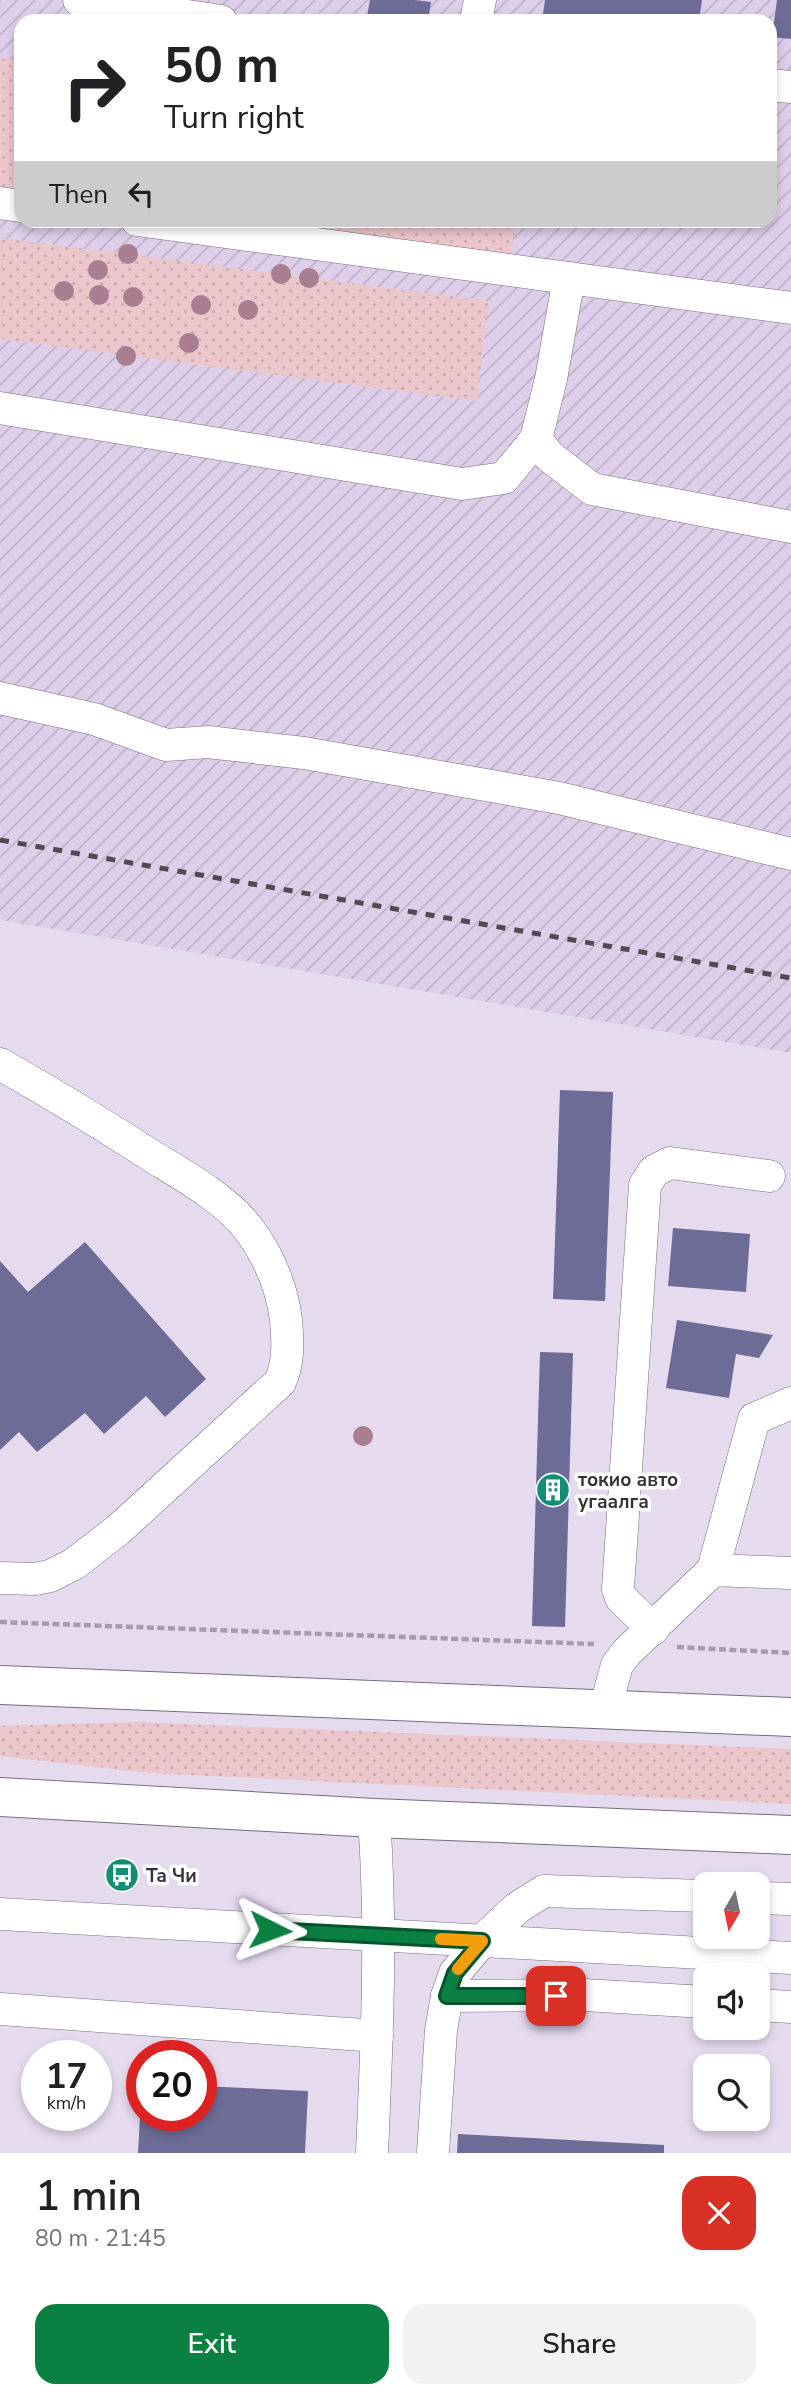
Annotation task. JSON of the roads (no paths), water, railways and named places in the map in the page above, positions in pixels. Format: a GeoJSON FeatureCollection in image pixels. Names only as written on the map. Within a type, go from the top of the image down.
{"type":"FeatureCollection","features":[{"type":"Feature","properties":{"kind":"highway"},"geometry":{"type":"LineString","coordinates":[[0,1685],[791,1717]]}},
{"type":"Feature","properties":{"kind":"highway"},"geometry":{"type":"LineString","coordinates":[[0,1797],[374,1818],[791,1835]]}},
{"type":"Feature","properties":{"kind":"street"},"geometry":{"type":"LineString","coordinates":[[79,0],[174,14]]}},
{"type":"Feature","properties":{"kind":"street"},"geometry":{"type":"LineString","coordinates":[[197,228],[791,308]]}},
{"type":"Feature","properties":{"kind":"street"},"geometry":{"type":"LineString","coordinates":[[0,408],[462,484],[504,478],[536,439],[551,379],[569,278]]}},
{"type":"Feature","properties":{"kind":"street"},"geometry":{"type":"LineString","coordinates":[[536,439],[549,456],[592,489],[791,527]]}},
{"type":"Feature","properties":{"kind":"street"},"geometry":{"type":"LineString","coordinates":[[0,698],[94,719],[166,745],[208,742],[304,753],[559,798],[791,854]]}},
{"type":"Feature","properties":{"kind":"street"},"geometry":{"type":"LineString","coordinates":[[0,1064],[64,1100],[208,1191],[247,1226],[270,1262],[284,1301],[288,1345],[286,1369],[280,1382],[118,1530],[74,1564],[50,1576],[34,1579],[0,1578]]}},
{"type":"Feature","properties":{"kind":"street"},"geometry":{"type":"LineString","coordinates":[[644,1637],[618,1589],[645,1185],[654,1171],[670,1163],[769,1176]]}},
{"type":"Feature","properties":{"kind":"street"},"geometry":{"type":"LineString","coordinates":[[605,1709],[617,1665],[713,1570],[754,1419],[791,1403]]}},
{"type":"Feature","properties":{"kind":"street"},"geometry":{"type":"LineString","coordinates":[[713,1570],[791,1573]]}},
{"type":"Feature","properties":{"kind":"street"},"geometry":{"type":"LineString","coordinates":[[372,2153],[377,2036],[378,1872],[374,1818]]}},
{"type":"Feature","properties":{"kind":"street"},"geometry":{"type":"LineString","coordinates":[[433,2153],[441,2030],[447,1996],[455,1973],[482,1941],[517,1908],[544,1891],[693,1896]]}},
{"type":"Feature","properties":{"kind":"street"},"geometry":{"type":"LineString","coordinates":[[770,1898],[791,1899]]}},
{"type":"Feature","properties":{"kind":"street"},"geometry":{"type":"LineString","coordinates":[[0,1914],[791,1958]]}},
{"type":"Feature","properties":{"kind":"street"},"geometry":{"type":"LineString","coordinates":[[582,1947],[584,1995]]}},
{"type":"Feature","properties":{"kind":"street"},"geometry":{"type":"LineString","coordinates":[[447,1996],[584,1995],[693,2001]]}},
{"type":"Feature","properties":{"kind":"street"},"geometry":{"type":"LineString","coordinates":[[770,2006],[791,2007]]}},
{"type":"Feature","properties":{"kind":"street"},"geometry":{"type":"LineString","coordinates":[[0,2009],[377,2036]]}},
{"type":"Feature","properties":{"kind":"railway"},"geometry":{"type":"LineString","coordinates":[[0,840],[791,978]]}},
{"type":"Feature","properties":{"kind":"place","name":"токио авто угаалга"},"geometry":{"type":"Point","coordinates":[553,1490]}},
{"type":"Feature","properties":{"kind":"place","name":"Та Чи"},"geometry":{"type":"Point","coordinates":[122,1875]}}]}
